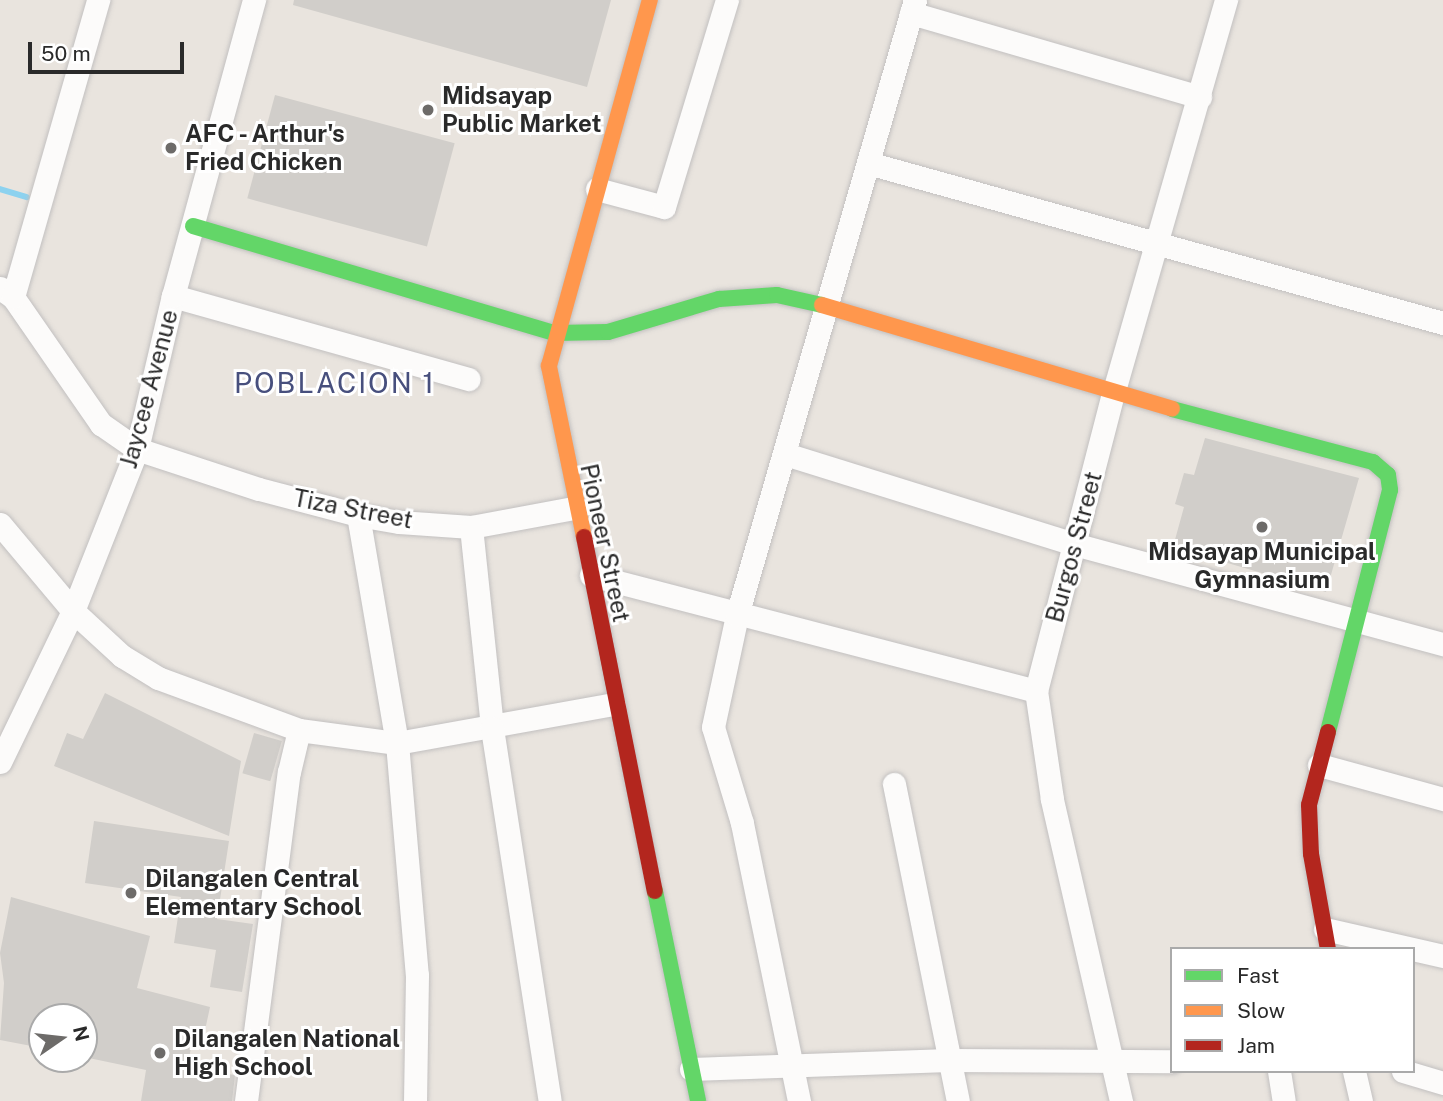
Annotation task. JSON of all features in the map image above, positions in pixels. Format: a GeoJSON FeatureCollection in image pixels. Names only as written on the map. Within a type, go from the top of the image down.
{"type":"FeatureCollection","features":[{"type":"Feature","properties":{"kind":"street"},"geometry":{"type":"LineString","coordinates":[[7,293],[98,0]]}},
{"type":"Feature","properties":{"kind":"street","name":"Jaycee Avenue"},"geometry":{"type":"LineString","coordinates":[[0,762],[73,611],[137,449],[173,296],[254,0]]}},
{"type":"Feature","properties":{"kind":"street","name":"Pioneer Street"},"geometry":{"type":"LineString","coordinates":[[650,0],[555,333],[550,387],[698,1101]]}},
{"type":"Feature","properties":{"kind":"street"},"geometry":{"type":"LineString","coordinates":[[597,189],[664,207],[727,0]]}},
{"type":"Feature","properties":{"kind":"street","name":"Burgos Street"},"geometry":{"type":"LineString","coordinates":[[1121,1101],[1052,799],[1036,691],[1114,394],[1226,0]]}},
{"type":"Feature","properties":{"kind":"street"},"geometry":{"type":"LineString","coordinates":[[799,1101],[742,823],[713,727],[737,615],[913,7],[1200,97]]}},
{"type":"Feature","properties":{"kind":"street"},"geometry":{"type":"LineString","coordinates":[[868,163],[1443,323]]}},
{"type":"Feature","properties":{"kind":"street"},"geometry":{"type":"LineString","coordinates":[[193,226],[555,333],[608,332],[719,299],[749,295],[776,295],[827,305],[1114,394],[1373,463],[1388,475],[1390,490],[1319,765],[1309,827],[1326,939],[1381,947]]}},
{"type":"Feature","properties":{"kind":"street","name":"Tiza Street"},"geometry":{"type":"LineString","coordinates":[[7,293],[101,425],[137,449],[358,515],[471,527],[574,508]]}},
{"type":"Feature","properties":{"kind":"street"},"geometry":{"type":"LineString","coordinates":[[173,296],[469,379]]}},
{"type":"Feature","properties":{"kind":"street"},"geometry":{"type":"LineString","coordinates":[[785,454],[1074,544],[1443,644]]}},
{"type":"Feature","properties":{"kind":"street"},"geometry":{"type":"LineString","coordinates":[[358,515],[397,743],[417,975],[415,1101]]}},
{"type":"Feature","properties":{"kind":"street"},"geometry":{"type":"LineString","coordinates":[[0,524],[73,611],[122,656],[158,678],[299,730],[397,743],[614,704]]}},
{"type":"Feature","properties":{"kind":"street"},"geometry":{"type":"LineString","coordinates":[[471,527],[492,728],[550,1101]]}},
{"type":"Feature","properties":{"kind":"street"},"geometry":{"type":"LineString","coordinates":[[591,575],[1036,691]]}},
{"type":"Feature","properties":{"kind":"street"},"geometry":{"type":"LineString","coordinates":[[246,1101],[289,772],[299,730]]}},
{"type":"Feature","properties":{"kind":"street"},"geometry":{"type":"LineString","coordinates":[[1319,765],[1443,799]]}},
{"type":"Feature","properties":{"kind":"street"},"geometry":{"type":"LineString","coordinates":[[894,784],[958,1101]]}},
{"type":"Feature","properties":{"kind":"street"},"geometry":{"type":"LineString","coordinates":[[1415,952],[1443,956]]}},
{"type":"Feature","properties":{"kind":"street"},"geometry":{"type":"LineString","coordinates":[[691,1069],[949,1060],[1170,1061]]}},
{"type":"Feature","properties":{"kind":"street"},"geometry":{"type":"LineString","coordinates":[[1279,1073],[1284,1101]]}},
{"type":"Feature","properties":{"kind":"street"},"geometry":{"type":"LineString","coordinates":[[1354,1073],[1361,1101]]}},
{"type":"Feature","properties":{"kind":"street"},"geometry":{"type":"LineString","coordinates":[[1410,1073],[1443,1083]]}},
{"type":"Feature","properties":{"kind":"building"},"geometry":{"type":"Polygon","coordinates":[[[294,0],[611,0],[587,87],[293,5],[294,0]]]}},
{"type":"Feature","properties":{"kind":"building"},"geometry":{"type":"Polygon","coordinates":[[[275,95],[455,143],[427,246],[247,198],[275,95]]]}},
{"type":"Feature","properties":{"kind":"building","name":"Midsayap Municipal Gymnasium"},"geometry":{"type":"Polygon","coordinates":[[[1205,438],[1359,478],[1326,592],[1173,547],[1184,507],[1175,504],[1184,473],[1194,475],[1205,438]]]}},
{"type":"Feature","properties":{"kind":"building"},"geometry":{"type":"Polygon","coordinates":[[[105,693],[241,761],[229,836],[54,766],[67,733],[83,739],[105,693]]]}},
{"type":"Feature","properties":{"kind":"building"},"geometry":{"type":"Polygon","coordinates":[[[254,733],[282,741],[270,781],[242,773],[254,733]]]}},
{"type":"Feature","properties":{"kind":"building"},"geometry":{"type":"Polygon","coordinates":[[[94,821],[229,841],[217,919],[253,924],[242,992],[210,987],[216,950],[174,943],[181,897],[85,883],[94,821]]]}},
{"type":"Feature","properties":{"kind":"building"},"geometry":{"type":"Polygon","coordinates":[[[11,897],[150,936],[137,988],[210,1007],[204,1035],[194,1033],[187,1068],[235,1075],[232,1101],[141,1101],[146,1070],[98,1060],[98,1003],[28,1003],[28,1045],[0,1040],[4,983],[0,953],[11,897]]]}},
{"type":"Feature","properties":{"kind":"waterway"},"geometry":{"type":"LineString","coordinates":[[0,189],[27,197]]}},
{"type":"Feature","properties":{"kind":"traffic: fast"},"geometry":{"type":"LineString","coordinates":[[193,226],[555,333],[608,332],[719,299],[777,295],[822,305]]}},
{"type":"Feature","properties":{"kind":"traffic: fast"},"geometry":{"type":"LineString","coordinates":[[1172,409],[1373,462],[1388,475],[1390,490],[1328,732]]}},
{"type":"Feature","properties":{"kind":"traffic: fast"},"geometry":{"type":"LineString","coordinates":[[655,891],[698,1101]]}},
{"type":"Feature","properties":{"kind":"traffic: slow"},"geometry":{"type":"LineString","coordinates":[[584,537],[549,366],[650,0]]}},
{"type":"Feature","properties":{"kind":"traffic: slow"},"geometry":{"type":"LineString","coordinates":[[822,305],[1172,409]]}},
{"type":"Feature","properties":{"kind":"traffic: jam"},"geometry":{"type":"LineString","coordinates":[[584,537],[655,891]]}},
{"type":"Feature","properties":{"kind":"traffic: jam"},"geometry":{"type":"LineString","coordinates":[[1328,732],[1309,805],[1311,854],[1328,947]]}},
{"type":"Feature","properties":{"kind":"place","name":"Midsayap Public Market"},"geometry":{"type":"Point","coordinates":[428,110]}},
{"type":"Feature","properties":{"kind":"place","name":"AFC - Arthur's Fried Chicken"},"geometry":{"type":"Point","coordinates":[171,148]}},
{"type":"Feature","properties":{"kind":"place","name":"Midsayap Municipal Gymnasium"},"geometry":{"type":"Point","coordinates":[1262,527]}},
{"type":"Feature","properties":{"kind":"place","name":"Dilangalen Central Elementary School"},"geometry":{"type":"Point","coordinates":[131,893]}},
{"type":"Feature","properties":{"kind":"place","name":"Dilangalen National High School"},"geometry":{"type":"Point","coordinates":[160,1053]}},
{"type":"Feature","properties":{"kind":"district","name":"POBLACION 1"},"geometry":{"type":"Point","coordinates":[335,383]}}]}
